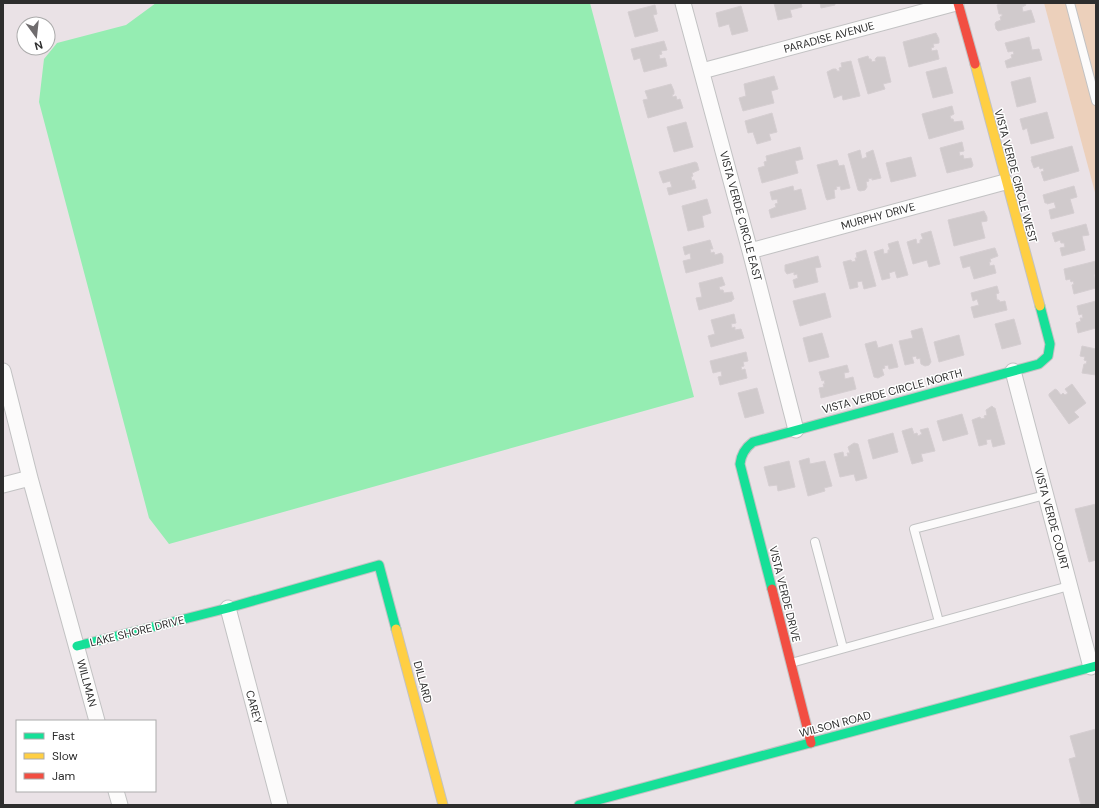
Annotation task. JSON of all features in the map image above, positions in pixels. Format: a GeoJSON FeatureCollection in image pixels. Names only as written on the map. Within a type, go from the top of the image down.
{"type":"FeatureCollection","features":[{"type":"Feature","properties":{"kind":"street","name":"VISTA VERDE CIRCLE EAST"},"geometry":{"type":"LineString","coordinates":[[683,3],[750,251],[796,430]]}},
{"type":"Feature","properties":{"kind":"street","name":"PARADISE AVENUE"},"geometry":{"type":"LineString","coordinates":[[702,71],[957,3]]}},
{"type":"Feature","properties":{"kind":"street","name":"VISTA VERDE CIRCLE WEST"},"geometry":{"type":"LineString","coordinates":[[957,3],[1050,344],[1048,356]]}},
{"type":"Feature","properties":{"kind":"street","name":"MURPHY DRIVE"},"geometry":{"type":"LineString","coordinates":[[750,251],[1005,182]]}},
{"type":"Feature","properties":{"kind":"street","name":"VISTA VERDE CIRCLE NORTH"},"geometry":{"type":"LineString","coordinates":[[742,452],[746,446],[753,442],[1039,364],[1048,356]]}},
{"type":"Feature","properties":{"kind":"street","name":"LAKE SHORE DRIVE"},"geometry":{"type":"LineString","coordinates":[[3,371],[30,478],[76,646],[228,608],[380,564]]}},
{"type":"Feature","properties":{"kind":"street","name":"VISTA VERDE COURT"},"geometry":{"type":"LineString","coordinates":[[1012,371],[1069,586],[1093,666]]}},
{"type":"Feature","properties":{"kind":"street","name":"VISTA VERDE DRIVE"},"geometry":{"type":"LineString","coordinates":[[742,452],[740,464],[811,743]]}},
{"type":"Feature","properties":{"kind":"street"},"geometry":{"type":"LineString","coordinates":[[3,486],[30,478]]}},
{"type":"Feature","properties":{"kind":"street","name":"DILLARD"},"geometry":{"type":"LineString","coordinates":[[380,564],[442,805]]}},
{"type":"Feature","properties":{"kind":"street","name":"CAREY"},"geometry":{"type":"LineString","coordinates":[[228,608],[280,805]]}},
{"type":"Feature","properties":{"kind":"street","name":"WILLMAN"},"geometry":{"type":"LineString","coordinates":[[76,646],[97,720]]}},
{"type":"Feature","properties":{"kind":"street","name":"WILSON ROAD"},"geometry":{"type":"LineString","coordinates":[[579,805],[1093,666]]}},
{"type":"Feature","properties":{"kind":"street"},"geometry":{"type":"LineString","coordinates":[[116,792],[120,805]]}},
{"type":"Feature","properties":{"kind":"lane"},"geometry":{"type":"LineString","coordinates":[[1070,3],[1096,101]]}},
{"type":"Feature","properties":{"kind":"lane"},"geometry":{"type":"LineString","coordinates":[[939,622],[914,529],[1045,495]]}},
{"type":"Feature","properties":{"kind":"lane"},"geometry":{"type":"LineString","coordinates":[[815,542],[843,648]]}},
{"type":"Feature","properties":{"kind":"lane"},"geometry":{"type":"LineString","coordinates":[[791,663],[1069,586]]}},
{"type":"Feature","properties":{"kind":"shaded area"},"geometry":{"type":"Polygon","coordinates":[[[156,3],[590,3],[694,397],[169,544],[149,518],[39,102],[44,59],[46,56],[56,56],[57,43],[126,25],[156,3]]]}},
{"type":"Feature","properties":{"kind":"shaded area"},"geometry":{"type":"Polygon","coordinates":[[[1044,3],[1096,3],[1096,196],[1044,3]]]}},
{"type":"Feature","properties":{"kind":"building"},"geometry":{"type":"Polygon","coordinates":[[[774,3],[801,3],[802,7],[790,10],[792,17],[778,20],[774,3]]]}},
{"type":"Feature","properties":{"kind":"building"},"geometry":{"type":"Polygon","coordinates":[[[820,3],[835,3],[835,5],[821,8],[820,3]]]}},
{"type":"Feature","properties":{"kind":"building"},"geometry":{"type":"Polygon","coordinates":[[[1005,3],[1025,3],[1026,5],[1022,7],[1023,12],[1031,10],[1035,22],[998,31],[995,24],[1001,20],[1000,17],[1002,14],[999,14],[997,5],[1005,3]]]}},
{"type":"Feature","properties":{"kind":"building"},"geometry":{"type":"Polygon","coordinates":[[[655,5],[657,14],[653,15],[658,31],[635,37],[628,12],[655,5]]]}},
{"type":"Feature","properties":{"kind":"building"},"geometry":{"type":"Polygon","coordinates":[[[741,6],[748,31],[732,35],[729,24],[719,27],[716,13],[741,6]]]}},
{"type":"Feature","properties":{"kind":"building"},"geometry":{"type":"Polygon","coordinates":[[[936,33],[939,43],[933,44],[934,47],[931,48],[932,51],[937,50],[939,59],[909,67],[903,42],[936,33]]]}},
{"type":"Feature","properties":{"kind":"building"},"geometry":{"type":"Polygon","coordinates":[[[1029,37],[1032,50],[1039,49],[1042,60],[1007,68],[1005,61],[1012,58],[1011,55],[1014,54],[1013,51],[1008,52],[1005,43],[1029,37]]]}},
{"type":"Feature","properties":{"kind":"building"},"geometry":{"type":"Polygon","coordinates":[[[664,41],[667,50],[661,51],[662,54],[659,55],[660,59],[665,58],[667,66],[644,72],[640,58],[634,60],[631,49],[664,41]]]}},
{"type":"Feature","properties":{"kind":"building"},"geometry":{"type":"Polygon","coordinates":[[[868,56],[872,62],[876,61],[875,59],[877,57],[885,57],[891,82],[883,84],[885,89],[868,94],[858,59],[868,56]]]}},
{"type":"Feature","properties":{"kind":"building"},"geometry":{"type":"Polygon","coordinates":[[[851,61],[860,96],[843,100],[842,95],[834,98],[827,72],[833,69],[840,71],[839,68],[842,67],[841,63],[851,61]]]}},
{"type":"Feature","properties":{"kind":"building"},"geometry":{"type":"Polygon","coordinates":[[[946,67],[953,93],[933,98],[926,72],[946,67]]]}},
{"type":"Feature","properties":{"kind":"building"},"geometry":{"type":"Polygon","coordinates":[[[774,76],[778,89],[771,91],[774,103],[743,111],[739,98],[746,96],[744,84],[774,76]]]}},
{"type":"Feature","properties":{"kind":"building"},"geometry":{"type":"Polygon","coordinates":[[[1030,77],[1036,102],[1017,107],[1011,82],[1030,77]]]}},
{"type":"Feature","properties":{"kind":"building"},"geometry":{"type":"Polygon","coordinates":[[[671,84],[674,91],[674,94],[672,95],[673,97],[676,96],[677,100],[680,99],[683,108],[648,118],[643,100],[648,99],[645,91],[671,84]]]}},
{"type":"Feature","properties":{"kind":"building"},"geometry":{"type":"Polygon","coordinates":[[[952,106],[954,114],[950,116],[951,119],[953,119],[954,122],[962,121],[964,129],[929,139],[922,114],[952,106]]]}},
{"type":"Feature","properties":{"kind":"building"},"geometry":{"type":"Polygon","coordinates":[[[1047,112],[1054,138],[1031,144],[1027,128],[1023,130],[1020,119],[1047,112]]]}},
{"type":"Feature","properties":{"kind":"building"},"geometry":{"type":"Polygon","coordinates":[[[772,113],[777,132],[769,134],[771,140],[757,144],[753,132],[748,133],[745,121],[772,113]]]}},
{"type":"Feature","properties":{"kind":"building"},"geometry":{"type":"Polygon","coordinates":[[[686,122],[693,147],[674,152],[667,127],[686,122]]]}},
{"type":"Feature","properties":{"kind":"building"},"geometry":{"type":"Polygon","coordinates":[[[962,142],[964,151],[959,152],[960,156],[963,155],[964,159],[971,158],[973,165],[972,167],[947,173],[940,148],[962,142]]]}},
{"type":"Feature","properties":{"kind":"building"},"geometry":{"type":"Polygon","coordinates":[[[1072,146],[1079,171],[1044,181],[1041,172],[1044,171],[1043,168],[1040,169],[1039,166],[1034,168],[1031,157],[1072,146]]]}},
{"type":"Feature","properties":{"kind":"building"},"geometry":{"type":"Polygon","coordinates":[[[800,147],[803,159],[795,161],[798,173],[762,183],[758,168],[765,166],[764,162],[767,161],[766,156],[800,147]]]}},
{"type":"Feature","properties":{"kind":"building"},"geometry":{"type":"Polygon","coordinates":[[[860,150],[862,159],[867,157],[866,153],[873,150],[881,178],[872,180],[872,178],[868,179],[869,181],[866,182],[867,187],[865,190],[860,191],[858,190],[848,154],[860,150]]]}},
{"type":"Feature","properties":{"kind":"building"},"geometry":{"type":"Polygon","coordinates":[[[911,157],[916,176],[891,182],[886,163],[911,157]]]}},
{"type":"Feature","properties":{"kind":"building"},"geometry":{"type":"Polygon","coordinates":[[[837,160],[839,166],[844,165],[850,188],[841,190],[840,186],[836,187],[837,189],[834,190],[835,198],[827,200],[817,165],[837,160]]]}},
{"type":"Feature","properties":{"kind":"building"},"geometry":{"type":"Polygon","coordinates":[[[695,162],[697,163],[699,170],[692,173],[693,176],[691,177],[692,181],[694,180],[696,188],[669,195],[667,188],[672,187],[670,181],[663,183],[659,172],[695,162]]]}},
{"type":"Feature","properties":{"kind":"building"},"geometry":{"type":"Polygon","coordinates":[[[793,186],[794,191],[801,189],[806,209],[771,218],[769,210],[776,207],[775,204],[778,203],[777,199],[772,200],[770,192],[793,186]]]}},
{"type":"Feature","properties":{"kind":"building"},"geometry":{"type":"Polygon","coordinates":[[[1074,186],[1077,197],[1070,199],[1074,213],[1051,219],[1049,210],[1056,208],[1054,202],[1047,204],[1045,203],[1043,195],[1074,186]]]}},
{"type":"Feature","properties":{"kind":"building"},"geometry":{"type":"Polygon","coordinates":[[[707,199],[711,213],[702,216],[704,227],[688,231],[682,206],[707,199]]]}},
{"type":"Feature","properties":{"kind":"building"},"geometry":{"type":"Polygon","coordinates":[[[984,211],[987,221],[981,222],[985,238],[954,246],[948,220],[984,211]]]}},
{"type":"Feature","properties":{"kind":"building"},"geometry":{"type":"Polygon","coordinates":[[[1086,224],[1089,235],[1082,236],[1085,250],[1062,256],[1060,248],[1065,247],[1064,243],[1061,243],[1060,240],[1055,242],[1052,233],[1086,224]]]}},
{"type":"Feature","properties":{"kind":"building"},"geometry":{"type":"Polygon","coordinates":[[[931,231],[940,264],[929,267],[927,260],[913,264],[907,242],[916,239],[917,244],[920,243],[920,240],[923,239],[921,234],[931,231]]]}},
{"type":"Feature","properties":{"kind":"building"},"geometry":{"type":"Polygon","coordinates":[[[710,240],[713,249],[710,249],[711,253],[714,252],[715,255],[721,253],[723,256],[723,263],[686,273],[683,261],[691,259],[690,253],[685,255],[683,247],[710,240]]]}},
{"type":"Feature","properties":{"kind":"building"},"geometry":{"type":"Polygon","coordinates":[[[898,241],[908,275],[897,278],[895,271],[889,273],[890,278],[882,280],[874,252],[883,249],[884,254],[888,253],[888,250],[890,250],[888,244],[898,241]]]}},
{"type":"Feature","properties":{"kind":"building"},"geometry":{"type":"Polygon","coordinates":[[[995,248],[998,256],[990,259],[991,262],[989,262],[990,266],[994,265],[996,273],[974,279],[970,266],[963,268],[960,257],[995,248]]]}},
{"type":"Feature","properties":{"kind":"building"},"geometry":{"type":"Polygon","coordinates":[[[866,250],[876,286],[864,289],[862,281],[857,282],[858,287],[850,289],[843,262],[851,260],[852,262],[856,261],[856,253],[866,250]]]}},
{"type":"Feature","properties":{"kind":"building"},"geometry":{"type":"Polygon","coordinates":[[[818,256],[821,267],[815,268],[818,282],[795,288],[793,280],[798,278],[797,274],[794,275],[794,272],[787,274],[785,271],[785,265],[818,256]]]}},
{"type":"Feature","properties":{"kind":"building"},"geometry":{"type":"Polygon","coordinates":[[[1096,261],[1096,274],[1094,275],[1096,280],[1096,288],[1074,294],[1072,285],[1074,284],[1073,281],[1071,282],[1070,279],[1066,280],[1064,269],[1096,261]]]}},
{"type":"Feature","properties":{"kind":"building"},"geometry":{"type":"Polygon","coordinates":[[[722,277],[725,285],[719,287],[720,290],[723,290],[724,293],[732,292],[734,299],[732,301],[699,310],[696,298],[702,297],[699,283],[722,277]]]}},
{"type":"Feature","properties":{"kind":"building"},"geometry":{"type":"Polygon","coordinates":[[[997,286],[999,293],[996,294],[997,300],[1000,302],[1005,301],[1007,310],[974,318],[971,307],[979,305],[977,299],[973,301],[971,293],[997,286]]]}},
{"type":"Feature","properties":{"kind":"building"},"geometry":{"type":"Polygon","coordinates":[[[825,293],[831,317],[800,326],[793,301],[825,293]]]}},
{"type":"Feature","properties":{"kind":"building"},"geometry":{"type":"Polygon","coordinates":[[[1096,301],[1096,328],[1078,333],[1076,323],[1081,321],[1080,318],[1083,318],[1082,314],[1079,315],[1077,306],[1096,301]]]}},
{"type":"Feature","properties":{"kind":"building"},"geometry":{"type":"Polygon","coordinates":[[[734,314],[736,323],[731,324],[732,328],[735,327],[735,330],[741,329],[744,338],[711,347],[708,336],[715,334],[711,320],[734,314]]]}},
{"type":"Feature","properties":{"kind":"building"},"geometry":{"type":"Polygon","coordinates":[[[1014,319],[1021,344],[1002,349],[995,324],[1014,319]]]}},
{"type":"Feature","properties":{"kind":"building"},"geometry":{"type":"Polygon","coordinates":[[[922,328],[931,362],[929,365],[925,366],[921,364],[920,358],[917,359],[916,356],[912,357],[914,363],[905,365],[899,341],[913,338],[911,331],[922,328]]]}},
{"type":"Feature","properties":{"kind":"building"},"geometry":{"type":"Polygon","coordinates":[[[822,333],[829,357],[809,362],[803,338],[822,333]]]}},
{"type":"Feature","properties":{"kind":"building"},"geometry":{"type":"Polygon","coordinates":[[[959,335],[964,355],[939,362],[934,342],[959,335]]]}},
{"type":"Feature","properties":{"kind":"building"},"geometry":{"type":"Polygon","coordinates":[[[876,341],[878,348],[892,344],[898,367],[889,369],[888,365],[884,366],[885,368],[882,369],[884,375],[878,378],[874,377],[865,344],[876,341]]]}},
{"type":"Feature","properties":{"kind":"building"},"geometry":{"type":"Polygon","coordinates":[[[1082,346],[1096,349],[1096,375],[1082,373],[1084,364],[1086,364],[1087,361],[1084,360],[1085,357],[1080,356],[1082,346]]]}},
{"type":"Feature","properties":{"kind":"building"},"geometry":{"type":"Polygon","coordinates":[[[746,352],[748,361],[743,362],[744,366],[741,367],[742,370],[745,369],[747,378],[720,385],[718,377],[722,376],[721,371],[713,373],[710,361],[746,352]]]}},
{"type":"Feature","properties":{"kind":"building"},"geometry":{"type":"Polygon","coordinates":[[[847,365],[849,372],[844,373],[845,379],[853,377],[856,389],[821,398],[819,388],[824,387],[823,384],[825,384],[824,380],[822,381],[819,372],[847,365]]]}},
{"type":"Feature","properties":{"kind":"building"},"geometry":{"type":"Polygon","coordinates":[[[1072,384],[1086,403],[1074,412],[1079,417],[1069,424],[1049,394],[1055,389],[1061,395],[1063,393],[1065,395],[1068,393],[1065,389],[1072,384]]]}},
{"type":"Feature","properties":{"kind":"building"},"geometry":{"type":"Polygon","coordinates":[[[757,388],[764,413],[745,418],[738,393],[757,388]]]}},
{"type":"Feature","properties":{"kind":"building"},"geometry":{"type":"Polygon","coordinates":[[[992,406],[995,408],[1005,444],[993,447],[991,439],[986,440],[987,444],[979,446],[972,420],[980,417],[981,419],[985,418],[984,416],[987,415],[986,410],[992,406]]]}},
{"type":"Feature","properties":{"kind":"building"},"geometry":{"type":"Polygon","coordinates":[[[962,414],[968,434],[943,441],[937,421],[962,414]]]}},
{"type":"Feature","properties":{"kind":"building"},"geometry":{"type":"Polygon","coordinates":[[[912,428],[914,434],[917,433],[918,436],[922,434],[920,430],[928,428],[935,451],[921,454],[923,461],[912,464],[902,431],[912,428]]]}},
{"type":"Feature","properties":{"kind":"building"},"geometry":{"type":"Polygon","coordinates":[[[893,433],[898,452],[873,459],[868,440],[893,433]]]}},
{"type":"Feature","properties":{"kind":"building"},"geometry":{"type":"Polygon","coordinates":[[[854,443],[858,444],[867,478],[856,481],[854,474],[840,477],[834,454],[843,452],[844,457],[848,456],[847,453],[850,453],[848,447],[854,443]]]}},
{"type":"Feature","properties":{"kind":"building"},"geometry":{"type":"Polygon","coordinates":[[[809,458],[810,464],[825,461],[832,486],[824,488],[825,491],[808,496],[799,461],[809,458]]]}},
{"type":"Feature","properties":{"kind":"building"},"geometry":{"type":"Polygon","coordinates":[[[789,461],[795,487],[778,491],[777,485],[769,486],[764,467],[789,461]]]}},
{"type":"Feature","properties":{"kind":"building"},"geometry":{"type":"Polygon","coordinates":[[[1096,504],[1096,560],[1089,562],[1075,509],[1096,504]]]}},
{"type":"Feature","properties":{"kind":"building"},"geometry":{"type":"Polygon","coordinates":[[[1096,729],[1096,805],[1081,805],[1069,759],[1076,757],[1070,736],[1096,729]]]}},
{"type":"Feature","properties":{"kind":"traffic: fast"},"geometry":{"type":"LineString","coordinates":[[772,589],[740,464],[742,454],[748,447],[753,442],[1039,364],[1048,356],[1050,344],[1040,306]]}},
{"type":"Feature","properties":{"kind":"traffic: fast"},"geometry":{"type":"LineString","coordinates":[[77,646],[228,608],[379,565],[396,629]]}},
{"type":"Feature","properties":{"kind":"traffic: fast"},"geometry":{"type":"LineString","coordinates":[[579,805],[1096,666]]}},
{"type":"Feature","properties":{"kind":"traffic: slow"},"geometry":{"type":"LineString","coordinates":[[975,64],[1040,306]]}},
{"type":"Feature","properties":{"kind":"traffic: slow"},"geometry":{"type":"LineString","coordinates":[[396,629],[443,805]]}},
{"type":"Feature","properties":{"kind":"traffic: jam"},"geometry":{"type":"LineString","coordinates":[[958,3],[975,64]]}},
{"type":"Feature","properties":{"kind":"traffic: jam"},"geometry":{"type":"LineString","coordinates":[[772,589],[811,743]]}}]}
